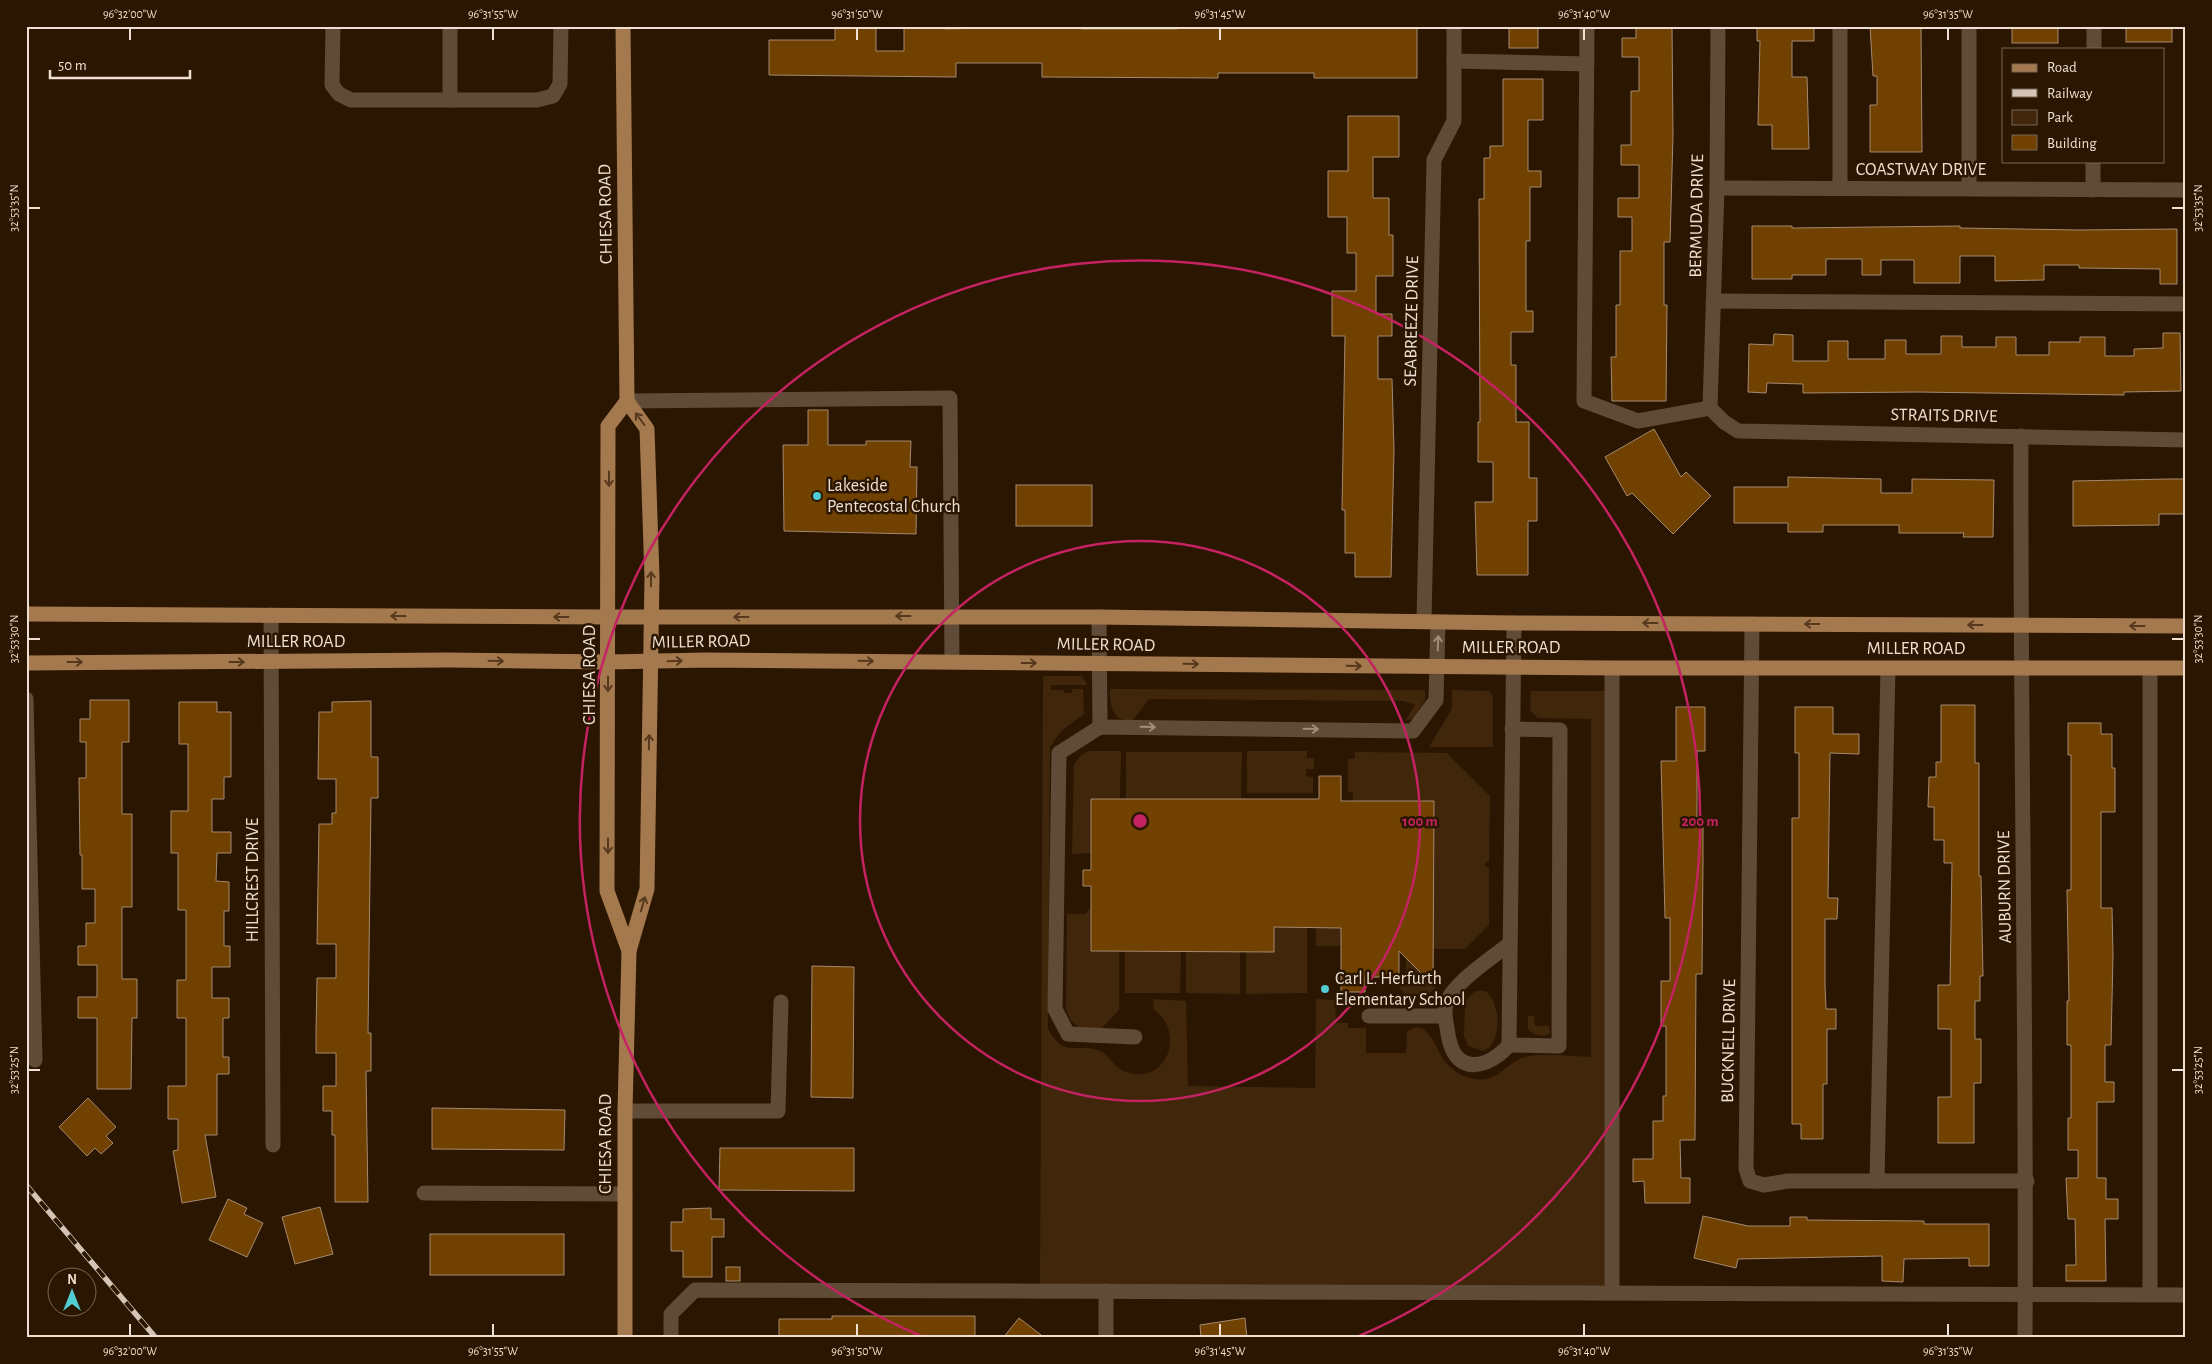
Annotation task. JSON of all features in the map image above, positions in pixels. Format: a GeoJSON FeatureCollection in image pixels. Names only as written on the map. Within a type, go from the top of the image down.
{"type":"FeatureCollection","features":[{"type":"Feature","properties":{"kind":"main road","name":"CHIESA ROAD"},"geometry":{"type":"LineString","coordinates":[[623,26],[627,401],[647,429],[652,577],[647,889],[629,951],[625,1111],[625,1338]]}},
{"type":"Feature","properties":{"kind":"main road","name":"CHIESA ROAD"},"geometry":{"type":"LineString","coordinates":[[627,401],[608,426],[607,891],[629,951]]}},
{"type":"Feature","properties":{"kind":"main road","name":"MILLER ROAD"},"geometry":{"type":"LineString","coordinates":[[26,614],[609,617],[952,616],[1514,623],[2186,626]]}},
{"type":"Feature","properties":{"kind":"main road","name":"MILLER ROAD"},"geometry":{"type":"LineString","coordinates":[[26,663],[448,660],[1612,668],[2186,668]]}},
{"type":"Feature","properties":{"kind":"street"},"geometry":{"type":"LineString","coordinates":[[332,26],[332,85],[338,94],[351,100],[538,100],[553,96],[560,84],[561,26]]}},
{"type":"Feature","properties":{"kind":"street"},"geometry":{"type":"LineString","coordinates":[[450,26],[450,100]]}},
{"type":"Feature","properties":{"kind":"street","name":"SEABREEZE DRIVE"},"geometry":{"type":"LineString","coordinates":[[1100,727],[1413,731],[1436,700],[1437,666],[1431,622],[1434,160],[1454,121],[1454,26]]}},
{"type":"Feature","properties":{"kind":"street"},"geometry":{"type":"LineString","coordinates":[[1587,26],[1584,401],[1638,421],[1710,408]]}},
{"type":"Feature","properties":{"kind":"street","name":"BERMUDA DRIVE"},"geometry":{"type":"LineString","coordinates":[[1710,408],[1717,188],[1718,26]]}},
{"type":"Feature","properties":{"kind":"street"},"geometry":{"type":"LineString","coordinates":[[1840,26],[1840,188]]}},
{"type":"Feature","properties":{"kind":"street"},"geometry":{"type":"LineString","coordinates":[[1969,26],[1969,188]]}},
{"type":"Feature","properties":{"kind":"street"},"geometry":{"type":"LineString","coordinates":[[2094,26],[2094,48]]}},
{"type":"Feature","properties":{"kind":"street"},"geometry":{"type":"LineString","coordinates":[[1454,61],[1587,64]]}},
{"type":"Feature","properties":{"kind":"street"},"geometry":{"type":"LineString","coordinates":[[2092,190],[2093,162]]}},
{"type":"Feature","properties":{"kind":"street","name":"COASTWAY DRIVE"},"geometry":{"type":"LineString","coordinates":[[1717,188],[2186,190]]}},
{"type":"Feature","properties":{"kind":"street"},"geometry":{"type":"LineString","coordinates":[[1714,302],[2186,304]]}},
{"type":"Feature","properties":{"kind":"street"},"geometry":{"type":"LineString","coordinates":[[627,401],[950,398],[952,662]]}},
{"type":"Feature","properties":{"kind":"street","name":"STRAITS DRIVE"},"geometry":{"type":"LineString","coordinates":[[1710,408],[1724,422],[1738,430],[2186,440]]}},
{"type":"Feature","properties":{"kind":"street","name":"AUBURN DRIVE"},"geometry":{"type":"LineString","coordinates":[[2021,436],[2020,625],[2026,1338]]}},
{"type":"Feature","properties":{"kind":"street","name":"HILLCREST DRIVE"},"geometry":{"type":"LineString","coordinates":[[272,614],[273,1144]]}},
{"type":"Feature","properties":{"kind":"street"},"geometry":{"type":"LineString","coordinates":[[1099,617],[1100,727],[1060,753],[1055,1009],[1068,1034],[1135,1037]]}},
{"type":"Feature","properties":{"kind":"street"},"geometry":{"type":"LineString","coordinates":[[1510,944],[1453,990],[1446,1004],[1445,1016],[1449,1040],[1458,1059],[1471,1064],[1482,1064],[1501,1054],[1509,1045],[1514,623]]}},
{"type":"Feature","properties":{"kind":"street","name":"BUCKNELL DRIVE"},"geometry":{"type":"LineString","coordinates":[[1752,624],[1746,1169],[1750,1181],[1764,1186],[1788,1181],[2026,1181]]}},
{"type":"Feature","properties":{"kind":"street"},"geometry":{"type":"LineString","coordinates":[[1612,668],[1612,1293]]}},
{"type":"Feature","properties":{"kind":"street"},"geometry":{"type":"LineString","coordinates":[[1877,1181],[1888,668]]}},
{"type":"Feature","properties":{"kind":"street"},"geometry":{"type":"LineString","coordinates":[[2150,668],[2150,1294]]}},
{"type":"Feature","properties":{"kind":"street"},"geometry":{"type":"LineString","coordinates":[[26,699],[35,1060]]}},
{"type":"Feature","properties":{"kind":"street"},"geometry":{"type":"LineString","coordinates":[[1509,1045],[1559,1046],[1560,730],[1512,729]]}},
{"type":"Feature","properties":{"kind":"street"},"geometry":{"type":"LineString","coordinates":[[625,1111],[778,1111],[781,1002]]}},
{"type":"Feature","properties":{"kind":"street"},"geometry":{"type":"LineString","coordinates":[[1369,1016],[1445,1016]]}},
{"type":"Feature","properties":{"kind":"street"},"geometry":{"type":"LineString","coordinates":[[424,1193],[625,1194]]}},
{"type":"Feature","properties":{"kind":"street"},"geometry":{"type":"LineString","coordinates":[[671,1338],[671,1314],[695,1290],[2186,1294]]}},
{"type":"Feature","properties":{"kind":"street"},"geometry":{"type":"LineString","coordinates":[[1106,1291],[1106,1338]]}},
{"type":"Feature","properties":{"kind":"green space"},"geometry":{"type":"Polygon","coordinates":[[[1043,676],[1082,676],[1087,685],[1051,685],[1051,690],[1063,690],[1064,693],[1071,693],[1073,689],[1083,689],[1084,714],[1061,731],[1050,747],[1048,1029],[1054,1038],[1064,1046],[1102,1052],[1117,1067],[1127,1073],[1148,1073],[1158,1068],[1165,1060],[1169,1050],[1170,1039],[1168,1028],[1163,1018],[1154,1010],[1153,999],[1186,1001],[1188,1086],[1315,1088],[1316,999],[1335,1000],[1336,1023],[1348,1023],[1348,1028],[1366,1028],[1366,1053],[1406,1053],[1407,1032],[1414,1028],[1420,1028],[1430,1035],[1449,1066],[1464,1076],[1476,1079],[1494,1077],[1514,1062],[1529,1056],[1591,1057],[1591,719],[1538,718],[1530,710],[1531,691],[1609,691],[1606,1289],[1040,1286],[1043,676]]]}},
{"type":"Feature","properties":{"kind":"green space"},"geometry":{"type":"Polygon","coordinates":[[[1110,689],[1425,690],[1425,700],[1414,718],[1405,721],[1415,705],[1404,701],[1149,699],[1133,720],[1126,720],[1116,716],[1112,707],[1110,689]]]}},
{"type":"Feature","properties":{"kind":"green space"},"geometry":{"type":"Polygon","coordinates":[[[1452,690],[1490,691],[1493,698],[1493,747],[1429,747],[1452,709],[1452,690]]]}},
{"type":"Feature","properties":{"kind":"green space"},"geometry":{"type":"Polygon","coordinates":[[[1090,751],[1121,751],[1120,799],[1091,799],[1091,853],[1072,854],[1074,765],[1081,755],[1090,751]]]}},
{"type":"Feature","properties":{"kind":"green space"},"geometry":{"type":"Polygon","coordinates":[[[1247,751],[1307,751],[1307,758],[1314,758],[1314,769],[1306,769],[1306,776],[1313,777],[1313,793],[1247,793],[1247,751]]]}},
{"type":"Feature","properties":{"kind":"green space"},"geometry":{"type":"Polygon","coordinates":[[[1126,752],[1242,752],[1241,799],[1126,799],[1126,752]]]}},
{"type":"Feature","properties":{"kind":"green space"},"geometry":{"type":"Polygon","coordinates":[[[1355,752],[1447,753],[1490,796],[1489,862],[1485,862],[1485,867],[1489,867],[1489,925],[1465,949],[1413,949],[1353,801],[1353,792],[1348,792],[1348,759],[1355,758],[1355,752]]]}},
{"type":"Feature","properties":{"kind":"green space"},"geometry":{"type":"Polygon","coordinates":[[[1091,907],[1091,951],[1119,952],[1119,1010],[1100,1030],[1081,1030],[1070,1019],[1066,1009],[1067,914],[1086,914],[1091,907]]]}},
{"type":"Feature","properties":{"kind":"green space"},"geometry":{"type":"Polygon","coordinates":[[[1274,927],[1307,927],[1307,993],[1246,994],[1246,952],[1274,952],[1274,927]]]}},
{"type":"Feature","properties":{"kind":"green space"},"geometry":{"type":"Polygon","coordinates":[[[1316,927],[1341,928],[1341,946],[1316,946],[1316,927]]]}},
{"type":"Feature","properties":{"kind":"green space"},"geometry":{"type":"Polygon","coordinates":[[[1125,952],[1181,952],[1180,993],[1125,993],[1125,952]]]}},
{"type":"Feature","properties":{"kind":"green space"},"geometry":{"type":"Polygon","coordinates":[[[1186,952],[1240,952],[1240,994],[1186,993],[1186,952]]]}},
{"type":"Feature","properties":{"kind":"green space"},"geometry":{"type":"Polygon","coordinates":[[[1406,958],[1436,988],[1422,999],[1407,997],[1399,987],[1401,984],[1406,984],[1406,958]]]}},
{"type":"Feature","properties":{"kind":"green space"},"geometry":{"type":"Polygon","coordinates":[[[1475,991],[1485,991],[1490,996],[1497,1013],[1497,1031],[1494,1040],[1483,1051],[1469,1046],[1464,1037],[1465,1001],[1475,991]]]}},
{"type":"Feature","properties":{"kind":"green space"},"geometry":{"type":"Polygon","coordinates":[[[1528,1016],[1534,1016],[1535,1026],[1549,1026],[1550,1033],[1542,1036],[1530,1031],[1528,1029],[1528,1016]]]}},
{"type":"Feature","properties":{"kind":"building"},"geometry":{"type":"Polygon","coordinates":[[[835,26],[876,26],[876,51],[904,51],[904,26],[945,26],[945,29],[1081,26],[1081,29],[1417,27],[1417,78],[1314,78],[1314,73],[1218,73],[1218,78],[1042,77],[1042,63],[956,63],[956,77],[769,75],[769,40],[835,40],[835,26]]]}},
{"type":"Feature","properties":{"kind":"building"},"geometry":{"type":"Polygon","coordinates":[[[1509,26],[1538,26],[1538,48],[1509,48],[1509,26]]]}},
{"type":"Feature","properties":{"kind":"building"},"geometry":{"type":"Polygon","coordinates":[[[1636,26],[1672,26],[1673,136],[1670,242],[1664,242],[1664,305],[1667,305],[1666,401],[1612,401],[1611,357],[1616,357],[1616,305],[1620,305],[1620,251],[1632,251],[1632,217],[1618,217],[1618,198],[1639,198],[1639,165],[1621,165],[1621,145],[1631,145],[1631,91],[1639,91],[1639,57],[1622,57],[1622,38],[1636,38],[1636,26]]]}},
{"type":"Feature","properties":{"kind":"building"},"geometry":{"type":"Polygon","coordinates":[[[1757,26],[1814,26],[1814,41],[1792,41],[1792,77],[1807,77],[1809,149],[1772,149],[1772,125],[1758,125],[1760,41],[1757,41],[1757,26]]]}},
{"type":"Feature","properties":{"kind":"building"},"geometry":{"type":"Polygon","coordinates":[[[1870,26],[1921,26],[1922,152],[1870,152],[1870,105],[1877,105],[1877,76],[1873,76],[1870,26]]]}},
{"type":"Feature","properties":{"kind":"building"},"geometry":{"type":"Polygon","coordinates":[[[2012,26],[2058,26],[2058,43],[2012,43],[2012,26]]]}},
{"type":"Feature","properties":{"kind":"building"},"geometry":{"type":"Polygon","coordinates":[[[2126,26],[2172,26],[2172,42],[2126,42],[2126,26]]]}},
{"type":"Feature","properties":{"kind":"building"},"geometry":{"type":"Polygon","coordinates":[[[1503,79],[1543,79],[1543,120],[1528,120],[1528,171],[1541,171],[1541,187],[1530,187],[1530,241],[1526,241],[1526,311],[1533,311],[1533,332],[1511,332],[1511,365],[1516,365],[1516,422],[1529,422],[1529,478],[1537,478],[1537,521],[1528,521],[1528,575],[1477,575],[1475,502],[1493,502],[1493,462],[1478,462],[1478,422],[1480,422],[1479,199],[1484,199],[1484,158],[1490,158],[1490,146],[1503,146],[1503,79]]]}},
{"type":"Feature","properties":{"kind":"building"},"geometry":{"type":"Polygon","coordinates":[[[1348,116],[1399,116],[1399,157],[1373,157],[1373,198],[1389,198],[1389,235],[1393,235],[1393,276],[1376,276],[1376,314],[1392,314],[1392,336],[1378,336],[1378,379],[1392,379],[1394,450],[1391,577],[1355,577],[1355,553],[1345,553],[1345,510],[1342,510],[1345,336],[1332,336],[1332,291],[1356,291],[1356,253],[1347,253],[1347,217],[1328,217],[1328,171],[1348,171],[1348,116]]]}},
{"type":"Feature","properties":{"kind":"building"},"geometry":{"type":"Polygon","coordinates":[[[1752,226],[1792,226],[1792,228],[1960,226],[1960,228],[2079,230],[2177,229],[2177,284],[2160,284],[2160,269],[2079,268],[2079,265],[2044,265],[2044,280],[1995,281],[1995,256],[1960,256],[1960,283],[1914,283],[1914,260],[1881,260],[1881,275],[1862,275],[1862,259],[1826,259],[1826,275],[1792,275],[1792,279],[1752,279],[1752,226]]]}},
{"type":"Feature","properties":{"kind":"building"},"geometry":{"type":"Polygon","coordinates":[[[2163,333],[2180,333],[2181,391],[2124,392],[2124,395],[1917,392],[1803,393],[1803,384],[1767,383],[1766,393],[1748,392],[1749,344],[1773,345],[1774,334],[1793,335],[1793,361],[1828,361],[1828,341],[1848,341],[1848,359],[1885,359],[1885,340],[1906,340],[1906,354],[1941,354],[1941,336],[1962,336],[1962,347],[1996,347],[1996,337],[2016,337],[2016,355],[2049,355],[2049,342],[2080,342],[2080,337],[2105,337],[2105,356],[2134,356],[2134,349],[2163,348],[2163,333]]]}},
{"type":"Feature","properties":{"kind":"building"},"geometry":{"type":"Polygon","coordinates":[[[808,410],[828,410],[828,445],[866,445],[866,441],[911,441],[910,467],[917,467],[916,534],[784,531],[783,445],[808,445],[808,410]]]}},
{"type":"Feature","properties":{"kind":"building"},"geometry":{"type":"Polygon","coordinates":[[[1654,429],[1681,477],[1686,472],[1711,496],[1673,534],[1632,493],[1627,496],[1605,457],[1654,429]]]}},
{"type":"Feature","properties":{"kind":"building"},"geometry":{"type":"Polygon","coordinates":[[[1788,477],[1881,479],[1881,493],[1912,493],[1912,479],[1994,480],[1993,537],[1963,537],[1964,533],[1899,533],[1899,525],[1823,525],[1823,532],[1788,532],[1788,523],[1734,523],[1734,487],[1788,487],[1788,477]]]}},
{"type":"Feature","properties":{"kind":"building"},"geometry":{"type":"Polygon","coordinates":[[[2186,479],[2186,514],[2159,514],[2159,525],[2073,526],[2073,481],[2186,479]]]}},
{"type":"Feature","properties":{"kind":"building"},"geometry":{"type":"Polygon","coordinates":[[[1016,485],[1092,485],[1092,526],[1016,526],[1016,485]]]}},
{"type":"Feature","properties":{"kind":"building"},"geometry":{"type":"Polygon","coordinates":[[[90,700],[129,700],[129,742],[122,742],[122,814],[132,814],[132,907],[122,907],[122,979],[137,979],[137,1018],[132,1018],[131,1089],[97,1089],[97,1018],[78,1018],[78,997],[97,997],[97,965],[78,965],[78,946],[86,946],[86,923],[95,923],[95,889],[82,889],[82,855],[80,855],[79,778],[86,778],[86,742],[80,742],[80,719],[90,719],[90,700]]]}},
{"type":"Feature","properties":{"kind":"building"},"geometry":{"type":"Polygon","coordinates":[[[371,701],[371,757],[378,757],[378,798],[371,798],[368,1033],[371,1033],[371,1071],[366,1071],[368,1202],[335,1202],[335,1135],[332,1135],[332,1111],[323,1111],[323,1086],[336,1086],[336,1053],[316,1053],[316,1033],[317,978],[336,978],[336,944],[317,944],[319,824],[332,824],[332,813],[336,813],[336,779],[318,779],[319,712],[332,712],[332,702],[371,701]]]}},
{"type":"Feature","properties":{"kind":"building"},"geometry":{"type":"Polygon","coordinates":[[[179,702],[217,702],[217,712],[231,712],[231,777],[224,777],[224,799],[212,799],[212,832],[231,832],[231,853],[217,853],[216,881],[229,882],[229,911],[224,911],[224,946],[230,946],[230,967],[212,967],[212,998],[229,998],[229,1018],[223,1018],[223,1057],[229,1057],[229,1074],[217,1074],[217,1135],[205,1135],[216,1197],[182,1203],[173,1151],[178,1150],[178,1119],[168,1119],[168,1086],[186,1086],[186,1018],[177,1018],[177,980],[186,980],[186,910],[178,910],[178,853],[171,853],[171,811],[188,811],[188,744],[179,744],[179,702]]]}},
{"type":"Feature","properties":{"kind":"building"},"geometry":{"type":"Polygon","coordinates":[[[1941,705],[1975,705],[1975,763],[1979,763],[1979,876],[1981,876],[1983,976],[1980,976],[1980,1001],[1975,1001],[1975,1039],[1981,1039],[1981,1083],[1974,1083],[1974,1143],[1938,1143],[1938,1097],[1951,1097],[1951,1029],[1938,1029],[1938,985],[1950,985],[1952,863],[1944,863],[1944,840],[1934,840],[1934,807],[1928,807],[1929,777],[1936,777],[1936,762],[1941,762],[1941,705]]]}},
{"type":"Feature","properties":{"kind":"building"},"geometry":{"type":"Polygon","coordinates":[[[1676,707],[1705,707],[1705,751],[1697,751],[1697,817],[1703,817],[1703,862],[1702,974],[1696,974],[1695,1140],[1680,1140],[1681,1178],[1690,1178],[1690,1203],[1645,1203],[1644,1181],[1633,1182],[1633,1159],[1653,1159],[1653,1121],[1663,1121],[1663,1096],[1666,1096],[1666,1026],[1661,1026],[1661,981],[1670,981],[1670,918],[1665,918],[1661,761],[1676,761],[1676,707]]]}},
{"type":"Feature","properties":{"kind":"building"},"geometry":{"type":"Polygon","coordinates":[[[1795,707],[1833,707],[1833,734],[1859,734],[1859,754],[1830,753],[1828,898],[1838,898],[1837,919],[1825,919],[1825,985],[1826,1009],[1836,1009],[1836,1029],[1827,1029],[1827,1084],[1823,1084],[1823,1139],[1801,1139],[1801,1124],[1792,1124],[1792,818],[1799,818],[1799,753],[1795,753],[1795,707]]]}},
{"type":"Feature","properties":{"kind":"building"},"geometry":{"type":"Polygon","coordinates":[[[2068,723],[2101,723],[2101,734],[2112,734],[2112,768],[2115,768],[2115,812],[2101,812],[2101,908],[2112,908],[2113,955],[2111,1045],[2105,1045],[2105,1082],[2114,1082],[2114,1102],[2097,1102],[2097,1178],[2106,1178],[2106,1199],[2118,1199],[2118,1219],[2105,1219],[2106,1281],[2066,1281],[2066,1265],[2076,1265],[2075,1219],[2068,1219],[2066,1178],[2078,1178],[2078,1150],[2068,1150],[2068,1118],[2071,1118],[2071,1045],[2067,1045],[2067,1001],[2069,1001],[2067,890],[2071,890],[2071,755],[2068,755],[2068,723]]]}},
{"type":"Feature","properties":{"kind":"building","name":"Carl L. Herfurth Elementary School"},"geometry":{"type":"Polygon","coordinates":[[[1319,776],[1341,776],[1341,801],[1434,801],[1433,985],[1399,951],[1399,977],[1365,977],[1365,992],[1341,992],[1341,928],[1274,927],[1274,952],[1091,951],[1091,886],[1083,886],[1083,870],[1091,870],[1091,799],[1319,799],[1319,776]]]}},
{"type":"Feature","properties":{"kind":"building"},"geometry":{"type":"Polygon","coordinates":[[[812,966],[854,967],[853,1098],[811,1097],[812,966]]]}},
{"type":"Feature","properties":{"kind":"building"},"geometry":{"type":"Polygon","coordinates":[[[88,1098],[116,1127],[106,1136],[113,1143],[101,1154],[95,1148],[87,1156],[59,1127],[88,1098]]]}},
{"type":"Feature","properties":{"kind":"building"},"geometry":{"type":"Polygon","coordinates":[[[432,1108],[565,1110],[564,1150],[432,1149],[432,1108]]]}},
{"type":"Feature","properties":{"kind":"building"},"geometry":{"type":"Polygon","coordinates":[[[720,1148],[854,1148],[854,1191],[719,1190],[720,1148]]]}},
{"type":"Feature","properties":{"kind":"building"},"geometry":{"type":"Polygon","coordinates":[[[228,1199],[247,1208],[244,1214],[263,1223],[247,1257],[209,1240],[228,1199]]]}},
{"type":"Feature","properties":{"kind":"building"},"geometry":{"type":"Polygon","coordinates":[[[320,1207],[333,1254],[295,1264],[282,1217],[320,1207]]]}},
{"type":"Feature","properties":{"kind":"building"},"geometry":{"type":"Polygon","coordinates":[[[711,1208],[711,1219],[724,1219],[724,1237],[712,1237],[712,1277],[683,1277],[683,1251],[671,1251],[671,1222],[683,1222],[683,1209],[711,1208]]]}},
{"type":"Feature","properties":{"kind":"building"},"geometry":{"type":"Polygon","coordinates":[[[1703,1216],[1748,1226],[1790,1226],[1790,1217],[1807,1217],[1807,1220],[1924,1221],[1924,1224],[1989,1224],[1989,1266],[1969,1266],[1969,1258],[1904,1259],[1903,1282],[1882,1281],[1882,1256],[1738,1259],[1736,1268],[1694,1258],[1703,1216]]]}},
{"type":"Feature","properties":{"kind":"building"},"geometry":{"type":"Polygon","coordinates":[[[430,1234],[564,1234],[564,1275],[430,1275],[430,1234]]]}},
{"type":"Feature","properties":{"kind":"building"},"geometry":{"type":"Polygon","coordinates":[[[726,1267],[740,1267],[740,1281],[726,1281],[726,1267]]]}},
{"type":"Feature","properties":{"kind":"building"},"geometry":{"type":"Polygon","coordinates":[[[832,1316],[975,1316],[975,1338],[779,1338],[779,1319],[832,1319],[832,1316]]]}},
{"type":"Feature","properties":{"kind":"building"},"geometry":{"type":"Polygon","coordinates":[[[1019,1318],[1045,1338],[1003,1338],[1019,1318]]]}},
{"type":"Feature","properties":{"kind":"building"},"geometry":{"type":"Polygon","coordinates":[[[1245,1318],[1247,1338],[1201,1338],[1200,1325],[1245,1318]]]}},
{"type":"Feature","properties":{"kind":"railway"},"geometry":{"type":"LineString","coordinates":[[26,1185],[156,1338]]}},
{"type":"Feature","properties":{"kind":"place","name":"Lakeside Pentecostal Church"},"geometry":{"type":"Point","coordinates":[817,496]}},
{"type":"Feature","properties":{"kind":"place","name":"Carl L. Herfurth Elementary School"},"geometry":{"type":"Point","coordinates":[1325,989]}}]}
